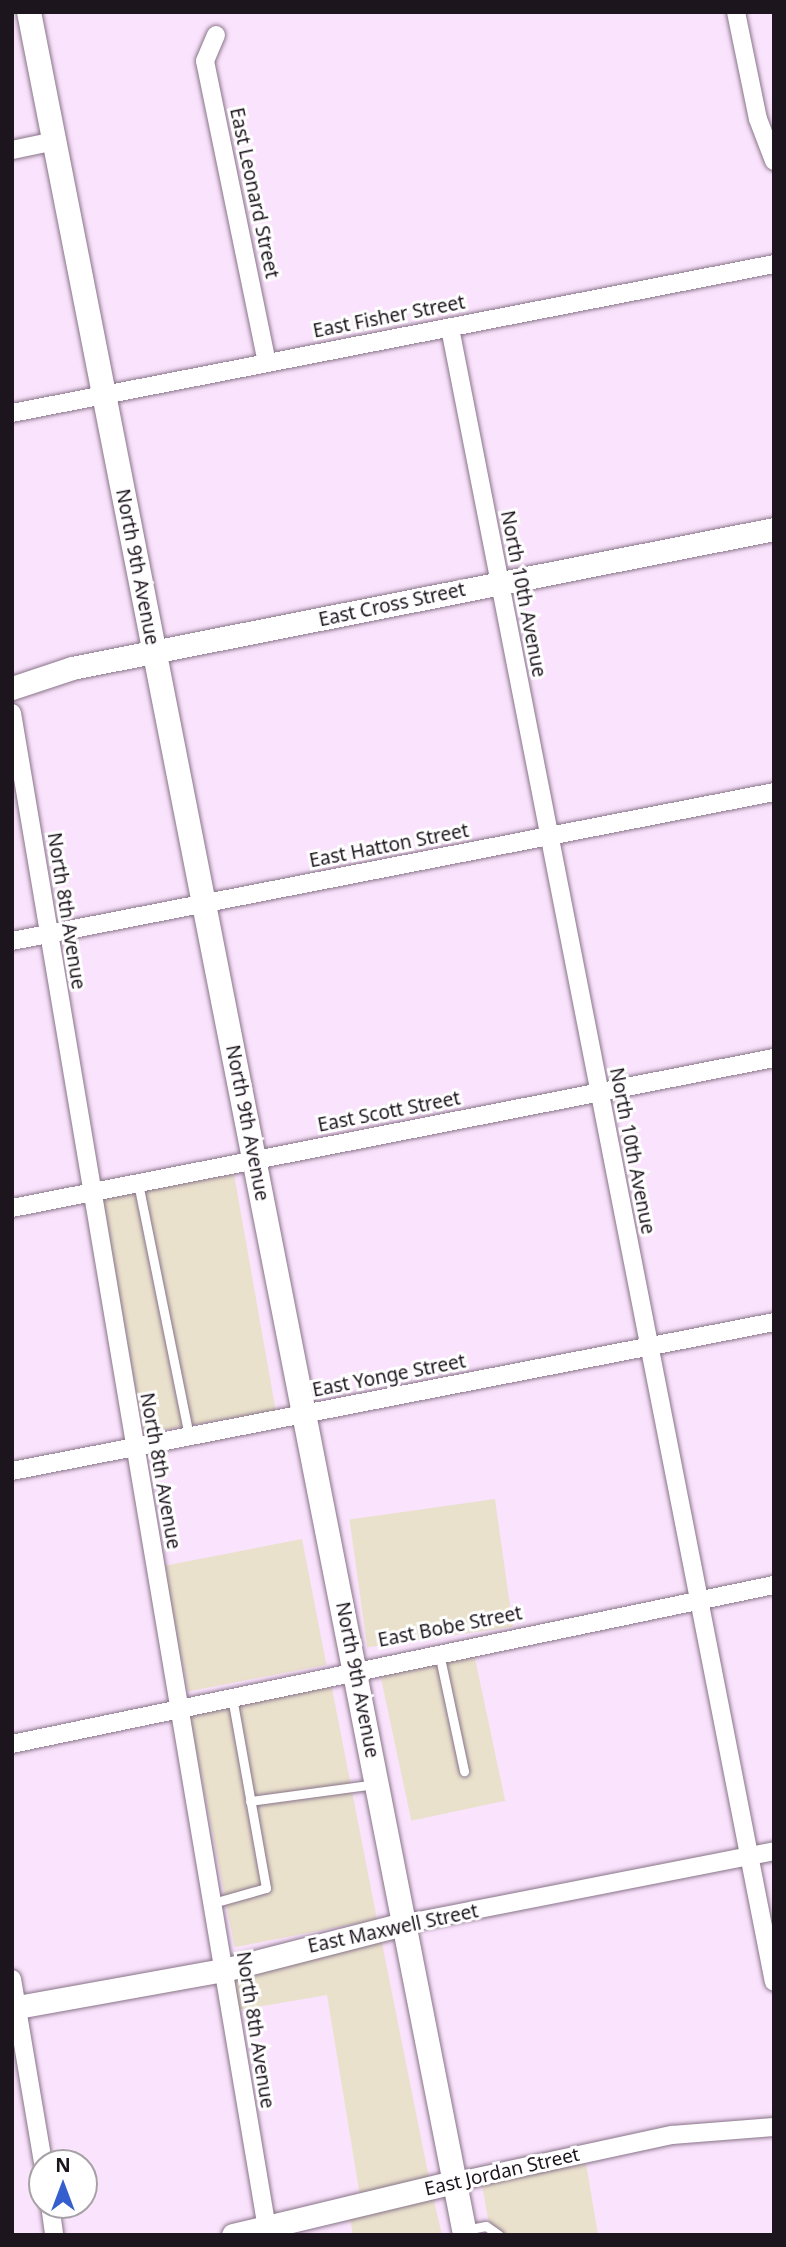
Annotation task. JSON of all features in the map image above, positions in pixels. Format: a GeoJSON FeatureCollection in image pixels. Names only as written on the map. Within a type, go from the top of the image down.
{"type":"FeatureCollection","features":[{"type":"Feature","properties":{"kind":"main road","name":"North 9th Avenue"},"geometry":{"type":"LineString","coordinates":[[29,12],[306,1414],[464,2232]]}},
{"type":"Feature","properties":{"kind":"street"},"geometry":{"type":"LineString","coordinates":[[736,12],[758,119],[774,161]]}},
{"type":"Feature","properties":{"kind":"street","name":"East Leonard Street"},"geometry":{"type":"LineString","coordinates":[[216,35],[205,61],[267,362]]}},
{"type":"Feature","properties":{"kind":"street"},"geometry":{"type":"LineString","coordinates":[[12,150],[55,141]]}},
{"type":"Feature","properties":{"kind":"street","name":"East Fisher Street"},"geometry":{"type":"LineString","coordinates":[[12,412],[774,264]]}},
{"type":"Feature","properties":{"kind":"street","name":"North 10th Avenue"},"geometry":{"type":"LineString","coordinates":[[450,328],[774,1982]]}},
{"type":"Feature","properties":{"kind":"street","name":"East Cross Street"},"geometry":{"type":"LineString","coordinates":[[12,688],[72,668],[154,654],[774,529]]}},
{"type":"Feature","properties":{"kind":"street","name":"North 8th Avenue"},"geometry":{"type":"LineString","coordinates":[[12,713],[267,2232]]}},
{"type":"Feature","properties":{"kind":"street","name":"East Hatton Street"},"geometry":{"type":"LineString","coordinates":[[12,941],[774,792]]}},
{"type":"Feature","properties":{"kind":"street","name":"East Scott Street"},"geometry":{"type":"LineString","coordinates":[[12,1208],[774,1058]]}},
{"type":"Feature","properties":{"kind":"street","name":"East Yonge Street"},"geometry":{"type":"LineString","coordinates":[[12,1471],[774,1322]]}},
{"type":"Feature","properties":{"kind":"street","name":"East Bobe Street"},"geometry":{"type":"LineString","coordinates":[[12,1744],[180,1710],[355,1668],[774,1585]]}},
{"type":"Feature","properties":{"kind":"street","name":"East Maxwell Street"},"geometry":{"type":"LineString","coordinates":[[15,2007],[224,1970],[403,1924],[774,1850]]}},
{"type":"Feature","properties":{"kind":"street"},"geometry":{"type":"LineString","coordinates":[[12,1979],[40,2149]]}},
{"type":"Feature","properties":{"kind":"street","name":"East Jordan Street"},"geometry":{"type":"LineString","coordinates":[[233,2235],[267,2232],[454,2182],[672,2135],[774,2127]]}},
{"type":"Feature","properties":{"kind":"lane"},"geometry":{"type":"LineString","coordinates":[[138,1183],[189,1437]]}},
{"type":"Feature","properties":{"kind":"lane"},"geometry":{"type":"LineString","coordinates":[[438,1651],[464,1771]]}},
{"type":"Feature","properties":{"kind":"lane"},"geometry":{"type":"LineString","coordinates":[[213,1903],[266,1888],[232,1697]]}},
{"type":"Feature","properties":{"kind":"lane"},"geometry":{"type":"LineString","coordinates":[[250,1801],[377,1784]]}},
{"type":"Feature","properties":{"kind":"lane"},"geometry":{"type":"LineString","coordinates":[[464,2232],[486,2226],[499,2235]]}},
{"type":"Feature","properties":{"kind":"shaded area"},"geometry":{"type":"Polygon","coordinates":[[[234,1174],[276,1410],[144,1434],[102,1197],[234,1174]]]}},
{"type":"Feature","properties":{"kind":"shaded area"},"geometry":{"type":"Polygon","coordinates":[[[495,1499],[513,1627],[367,1647],[349,1519],[495,1499]]]}},
{"type":"Feature","properties":{"kind":"shaded area"},"geometry":{"type":"Polygon","coordinates":[[[302,1539],[326,1665],[188,1692],[164,1566],[302,1539]]]}},
{"type":"Feature","properties":{"kind":"shaded area"},"geometry":{"type":"Polygon","coordinates":[[[474,1654],[505,1801],[411,1821],[380,1674],[474,1654]]]}},
{"type":"Feature","properties":{"kind":"shaded area"},"geometry":{"type":"Polygon","coordinates":[[[331,1683],[377,1920],[235,1947],[189,1711],[331,1683]]]}},
{"type":"Feature","properties":{"kind":"shaded area"},"geometry":{"type":"Polygon","coordinates":[[[381,1938],[429,2178],[360,2196],[327,1995],[239,2010],[233,1977],[381,1938]]]}},
{"type":"Feature","properties":{"kind":"shaded area"},"geometry":{"type":"Polygon","coordinates":[[[586,2163],[598,2235],[491,2235],[482,2185],[586,2163]]]}},
{"type":"Feature","properties":{"kind":"shaded area"},"geometry":{"type":"Polygon","coordinates":[[[433,2197],[442,2235],[353,2235],[350,2218],[433,2197]]]}}]}
